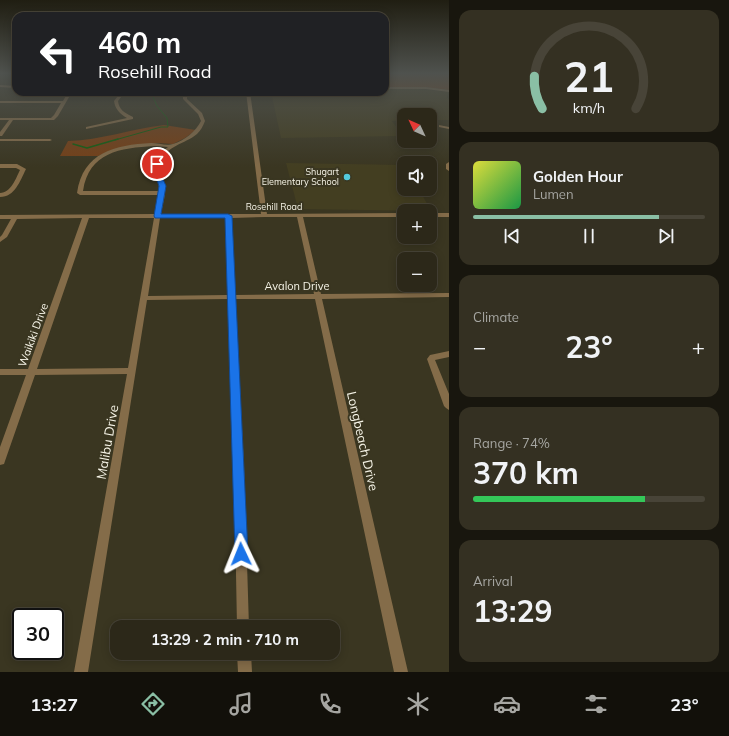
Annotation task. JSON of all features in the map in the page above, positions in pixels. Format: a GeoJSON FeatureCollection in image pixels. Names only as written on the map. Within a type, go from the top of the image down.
{"type":"FeatureCollection","features":[{"type":"Feature","properties":{"kind":"street"},"geometry":{"type":"LineString","coordinates":[[0,119],[52,119],[56,116],[63,104]]}},
{"type":"Feature","properties":{"kind":"street"},"geometry":{"type":"LineString","coordinates":[[88,128],[131,118],[119,110],[116,104]]}},
{"type":"Feature","properties":{"kind":"street"},"geometry":{"type":"LineString","coordinates":[[161,193],[80,193],[90,165],[103,155],[116,150],[139,146],[160,144],[173,146],[196,134],[203,121],[200,114],[190,104]]}},
{"type":"Feature","properties":{"kind":"street"},"geometry":{"type":"LineString","coordinates":[[250,104],[264,216]]}},
{"type":"Feature","properties":{"kind":"street"},"geometry":{"type":"LineString","coordinates":[[0,135],[12,119]]}},
{"type":"Feature","properties":{"kind":"street"},"geometry":{"type":"LineString","coordinates":[[441,126],[449,128]]}},
{"type":"Feature","properties":{"kind":"street"},"geometry":{"type":"LineString","coordinates":[[0,140],[50,140]]}},
{"type":"Feature","properties":{"kind":"street","name":"Malibu Drive"},"geometry":{"type":"LineString","coordinates":[[81,672],[161,193],[162,182],[157,172],[157,164],[161,157],[173,146]]}},
{"type":"Feature","properties":{"kind":"street"},"geometry":{"type":"LineString","coordinates":[[449,164],[449,169]]}},
{"type":"Feature","properties":{"kind":"street"},"geometry":{"type":"LineString","coordinates":[[0,166],[21,166],[23,169],[12,190],[3,195]]}},
{"type":"Feature","properties":{"kind":"street","name":"Rosehill Road"},"geometry":{"type":"LineString","coordinates":[[2,217],[397,215]]}},
{"type":"Feature","properties":{"kind":"street"},"geometry":{"type":"LineString","coordinates":[[437,215],[449,215]]}},
{"type":"Feature","properties":{"kind":"street"},"geometry":{"type":"LineString","coordinates":[[228,216],[243,620]]}},
{"type":"Feature","properties":{"kind":"street","name":"Longbeach Drive"},"geometry":{"type":"LineString","coordinates":[[300,216],[401,672]]}},
{"type":"Feature","properties":{"kind":"street"},"geometry":{"type":"LineString","coordinates":[[0,226],[2,217]]}},
{"type":"Feature","properties":{"kind":"street"},"geometry":{"type":"LineString","coordinates":[[0,240],[5,236],[14,217]]}},
{"type":"Feature","properties":{"kind":"street","name":"Waikiki Drive"},"geometry":{"type":"LineString","coordinates":[[0,461],[86,217]]}},
{"type":"Feature","properties":{"kind":"street","name":"Avalon Drive"},"geometry":{"type":"LineString","coordinates":[[144,298],[449,295]]}},
{"type":"Feature","properties":{"kind":"street"},"geometry":{"type":"LineString","coordinates":[[449,354],[433,356],[431,359],[449,406]]}},
{"type":"Feature","properties":{"kind":"street"},"geometry":{"type":"LineString","coordinates":[[0,372],[132,370]]}},
{"type":"Feature","properties":{"kind":"street"},"geometry":{"type":"LineString","coordinates":[[244,660],[245,672]]}},
{"type":"Feature","properties":{"kind":"shaded area"},"geometry":{"type":"Polygon","coordinates":[[[274,104],[449,104],[449,120],[437,120],[437,108],[397,108],[397,121],[392,121],[397,128],[397,136],[281,138],[274,104]]]}},
{"type":"Feature","properties":{"kind":"shaded area"},"geometry":{"type":"Polygon","coordinates":[[[164,125],[196,130],[173,144],[156,143],[107,152],[98,156],[60,156],[68,141],[104,137],[164,125]]]}},
{"type":"Feature","properties":{"kind":"shaded area","name":"Shugart Elementary School"},"geometry":{"type":"Polygon","coordinates":[[[286,163],[397,165],[397,196],[423,196],[427,204],[397,204],[397,210],[298,209],[286,163]]]}},
{"type":"Feature","properties":{"kind":"waterway"},"geometry":{"type":"LineString","coordinates":[[115,140],[161,127],[168,127],[167,118],[156,104]]}},
{"type":"Feature","properties":{"kind":"waterway"},"geometry":{"type":"LineString","coordinates":[[73,144],[87,148],[118,139]]}},
{"type":"Feature","properties":{"kind":"place","name":"Shugart Elementary School"},"geometry":{"type":"Point","coordinates":[347,177]}},
{"type":"Feature","properties":{"kind":"route"},"geometry":{"type":"LineString","coordinates":[[157,164],[157,172],[162,182],[162,186],[157,216],[228,216],[233,312],[241,554]]}}]}
